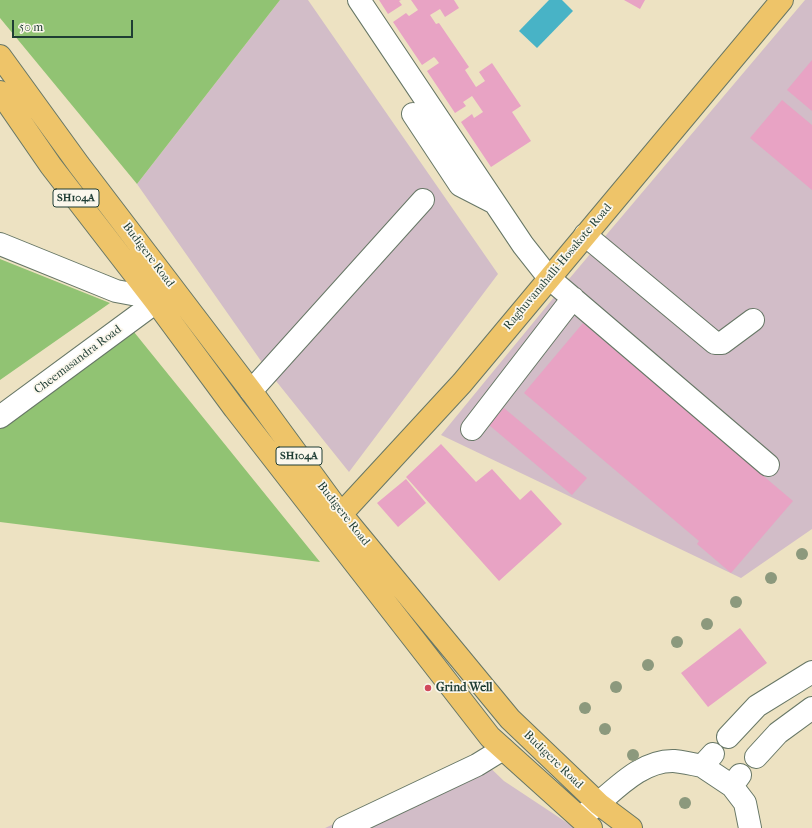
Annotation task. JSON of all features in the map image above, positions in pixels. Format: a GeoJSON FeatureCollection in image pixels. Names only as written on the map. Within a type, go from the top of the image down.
{"type":"FeatureCollection","features":[{"type":"Feature","properties":{"kind":"main road","name":"Raghuvanahalli-Hosakote Road"},"geometry":{"type":"LineString","coordinates":[[334,521],[462,383],[781,0]]}},
{"type":"Feature","properties":{"kind":"main road","name":"Budigere Road"},"geometry":{"type":"LineString","coordinates":[[0,56],[251,391],[334,521],[490,737],[585,823]]}},
{"type":"Feature","properties":{"kind":"main road","name":"Budigere Road"},"geometry":{"type":"LineString","coordinates":[[0,92],[51,166],[235,408],[510,719],[599,804],[631,828]]}},
{"type":"Feature","properties":{"kind":"street"},"geometry":{"type":"LineString","coordinates":[[359,0],[523,245],[549,278],[768,465]]}},
{"type":"Feature","properties":{"kind":"street"},"geometry":{"type":"LineString","coordinates":[[413,114],[460,185],[494,202]]}},
{"type":"Feature","properties":{"kind":"street"},"geometry":{"type":"LineString","coordinates":[[251,391],[423,200]]}},
{"type":"Feature","properties":{"kind":"street"},"geometry":{"type":"LineString","coordinates":[[586,235],[715,343],[722,343],[752,320]]}},
{"type":"Feature","properties":{"kind":"street"},"geometry":{"type":"LineString","coordinates":[[0,244],[116,292],[152,298]]}},
{"type":"Feature","properties":{"kind":"street","name":"Cheemasandra Road"},"geometry":{"type":"LineString","coordinates":[[0,417],[152,298],[166,279]]}},
{"type":"Feature","properties":{"kind":"street"},"geometry":{"type":"LineString","coordinates":[[472,429],[573,298]]}},
{"type":"Feature","properties":{"kind":"street"},"geometry":{"type":"LineString","coordinates":[[728,737],[757,706],[812,672]]}},
{"type":"Feature","properties":{"kind":"street"},"geometry":{"type":"LineString","coordinates":[[756,757],[778,733],[812,708]]}},
{"type":"Feature","properties":{"kind":"street"},"geometry":{"type":"LineString","coordinates":[[344,828],[477,765],[503,749]]}},
{"type":"Feature","properties":{"kind":"street"},"geometry":{"type":"LineString","coordinates":[[585,823],[599,804],[630,778],[653,764],[673,761],[707,760],[736,780],[745,803],[750,828]]}},
{"type":"Feature","properties":{"kind":"shaded area"},"geometry":{"type":"Polygon","coordinates":[[[280,0],[308,0],[498,274],[349,472],[268,371],[137,184],[280,0]]]}},
{"type":"Feature","properties":{"kind":"shaded area"},"geometry":{"type":"Polygon","coordinates":[[[805,0],[812,0],[812,529],[741,578],[441,435],[569,279],[805,0]]]}},
{"type":"Feature","properties":{"kind":"shaded area"},"geometry":{"type":"Polygon","coordinates":[[[479,757],[504,781],[575,828],[325,828],[479,757]]]}},
{"type":"Feature","properties":{"kind":"green space"},"geometry":{"type":"Polygon","coordinates":[[[0,0],[280,0],[137,184],[0,18],[0,0]]]}},
{"type":"Feature","properties":{"kind":"green space"},"geometry":{"type":"Polygon","coordinates":[[[0,259],[110,303],[0,380],[0,259]]]}},
{"type":"Feature","properties":{"kind":"green space"},"geometry":{"type":"Polygon","coordinates":[[[134,332],[320,562],[0,522],[0,428],[134,332]]]}},
{"type":"Feature","properties":{"kind":"water"},"geometry":{"type":"Polygon","coordinates":[[[549,0],[562,0],[573,11],[537,48],[519,31],[549,0]]]}},
{"type":"Feature","properties":{"kind":"building"},"geometry":{"type":"Polygon","coordinates":[[[379,0],[401,0],[399,1],[402,5],[388,14],[379,0]]]}},
{"type":"Feature","properties":{"kind":"building"},"geometry":{"type":"Polygon","coordinates":[[[411,0],[454,0],[459,8],[445,17],[440,9],[430,15],[436,24],[439,23],[469,67],[465,70],[476,87],[485,81],[479,72],[492,63],[521,106],[512,112],[531,141],[491,167],[461,122],[472,114],[474,118],[483,112],[472,96],[463,102],[466,106],[455,113],[427,71],[439,63],[434,57],[422,65],[393,22],[406,13],[409,16],[418,10],[411,0]]]}},
{"type":"Feature","properties":{"kind":"building"},"geometry":{"type":"Polygon","coordinates":[[[624,0],[645,0],[640,9],[624,0]]]}},
{"type":"Feature","properties":{"kind":"building"},"geometry":{"type":"Polygon","coordinates":[[[812,60],[812,111],[787,90],[812,60]]]}},
{"type":"Feature","properties":{"kind":"building"},"geometry":{"type":"Polygon","coordinates":[[[782,100],[812,125],[812,190],[750,138],[782,100]]]}},
{"type":"Feature","properties":{"kind":"building"},"geometry":{"type":"Polygon","coordinates":[[[583,323],[793,501],[731,573],[697,544],[699,541],[524,393],[583,323]]]}},
{"type":"Feature","properties":{"kind":"building"},"geometry":{"type":"Polygon","coordinates":[[[504,408],[587,478],[572,495],[489,425],[504,408]]]}},
{"type":"Feature","properties":{"kind":"building"},"geometry":{"type":"Polygon","coordinates":[[[441,444],[476,482],[492,469],[520,500],[531,490],[562,524],[499,581],[406,477],[441,444]]]}},
{"type":"Feature","properties":{"kind":"building"},"geometry":{"type":"Polygon","coordinates":[[[406,479],[426,503],[398,527],[377,503],[406,479]]]}},
{"type":"Feature","properties":{"kind":"building"},"geometry":{"type":"Polygon","coordinates":[[[740,628],[767,663],[708,707],[681,673],[740,628]]]}},
{"type":"Feature","properties":{"kind":"place","name":"Grind Well"},"geometry":{"type":"Point","coordinates":[428,688]}}]}
